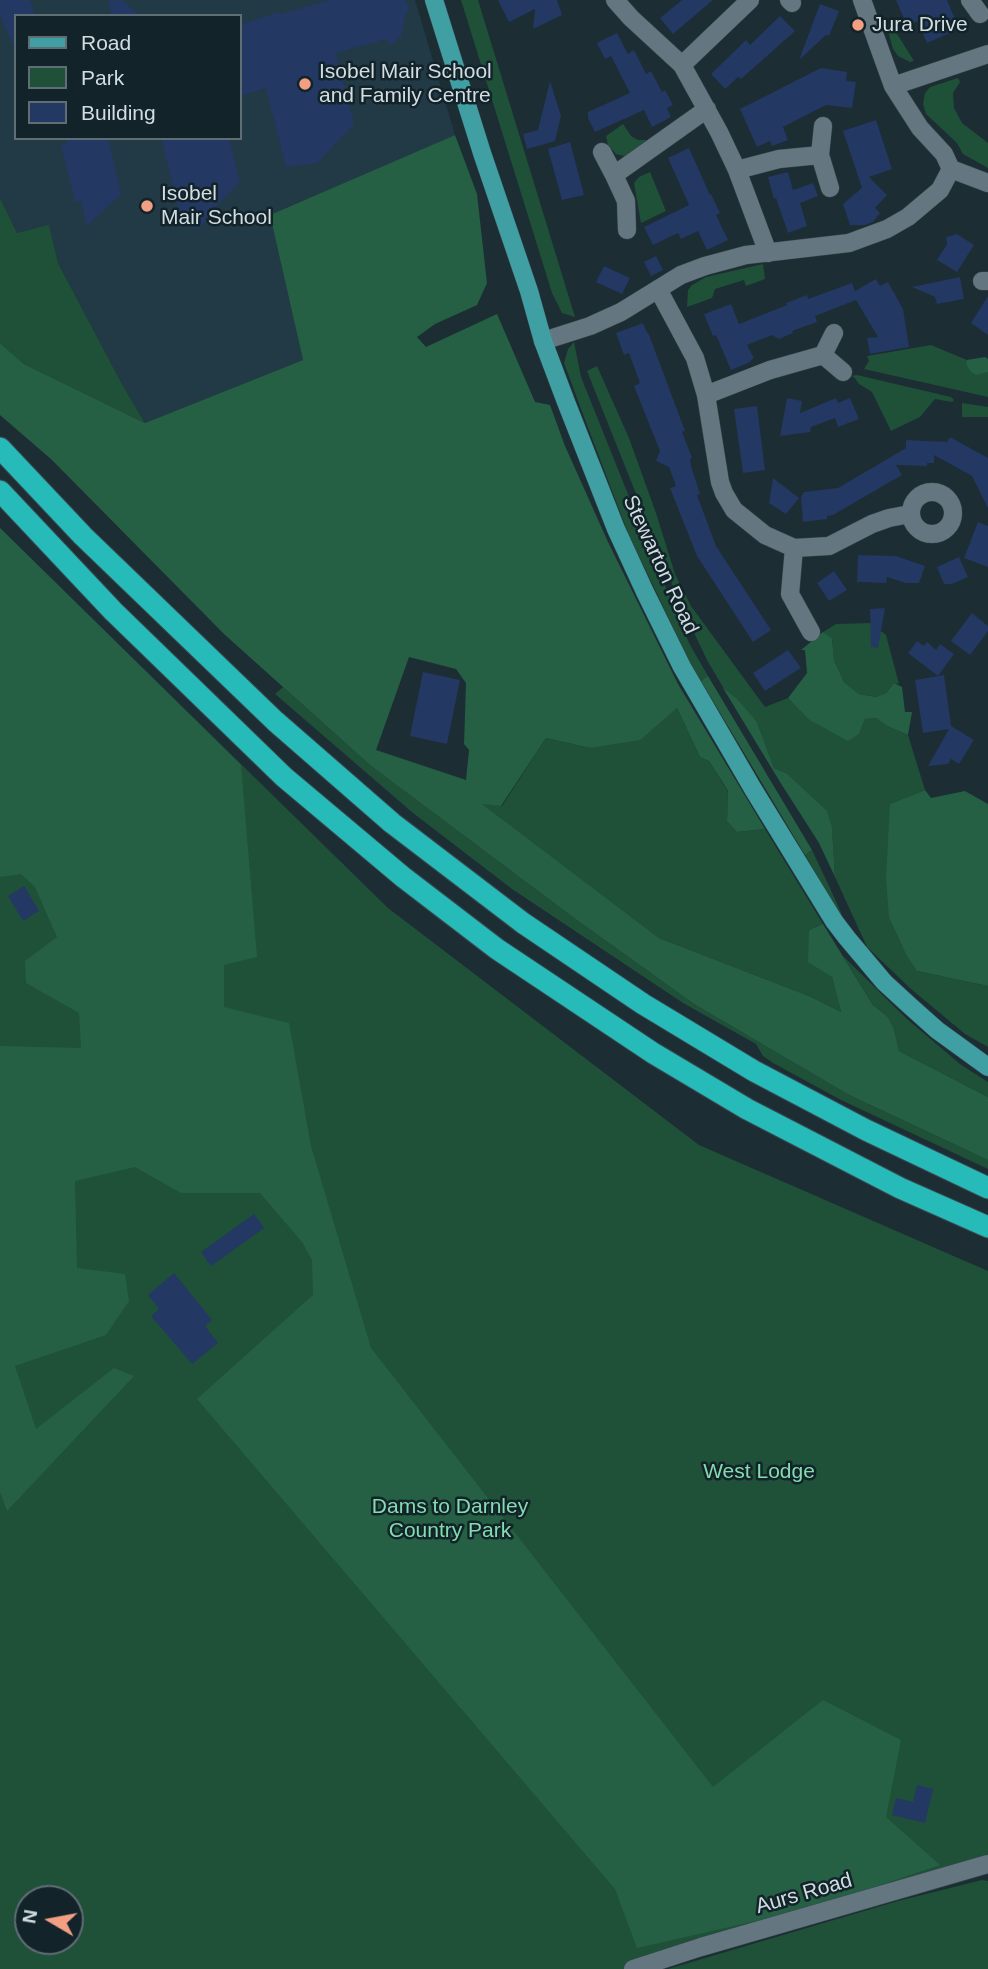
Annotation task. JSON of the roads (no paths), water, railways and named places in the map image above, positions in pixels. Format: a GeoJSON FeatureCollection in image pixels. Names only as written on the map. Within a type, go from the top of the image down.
{"type":"FeatureCollection","features":[{"type":"Feature","properties":{"kind":"highway"},"geometry":{"type":"LineString","coordinates":[[0,448],[92,544],[275,721],[392,823],[523,923],[643,1004],[754,1071],[866,1130],[988,1188]]}},
{"type":"Feature","properties":{"kind":"highway"},"geometry":{"type":"LineString","coordinates":[[0,492],[132,630],[284,777],[403,877],[497,949],[653,1053],[747,1108],[900,1188],[988,1227]]}},
{"type":"Feature","properties":{"kind":"main road","name":"Stewarton Road"},"geometry":{"type":"LineString","coordinates":[[433,0],[543,341],[602,494],[645,592],[682,667],[717,729],[847,939],[884,982],[937,1030],[988,1067]]}},
{"type":"Feature","properties":{"kind":"street"},"geometry":{"type":"LineString","coordinates":[[615,0],[682,65],[737,170],[768,253]]}},
{"type":"Feature","properties":{"kind":"street"},"geometry":{"type":"LineString","coordinates":[[682,65],[750,0]]}},
{"type":"Feature","properties":{"kind":"street"},"geometry":{"type":"LineString","coordinates":[[862,0],[893,86],[919,128],[944,153],[951,169],[988,183]]}},
{"type":"Feature","properties":{"kind":"street"},"geometry":{"type":"LineString","coordinates":[[893,86],[988,54]]}},
{"type":"Feature","properties":{"kind":"street"},"geometry":{"type":"LineString","coordinates":[[614,175],[707,109]]}},
{"type":"Feature","properties":{"kind":"street"},"geometry":{"type":"LineString","coordinates":[[823,126],[820,155],[830,188]]}},
{"type":"Feature","properties":{"kind":"street"},"geometry":{"type":"LineString","coordinates":[[602,152],[626,201],[628,230]]}},
{"type":"Feature","properties":{"kind":"street"},"geometry":{"type":"LineString","coordinates":[[737,170],[779,159],[820,155]]}},
{"type":"Feature","properties":{"kind":"street"},"geometry":{"type":"LineString","coordinates":[[543,341],[611,317],[681,275],[705,266],[746,255],[838,245],[887,229],[908,217],[940,190],[951,169]]}},
{"type":"Feature","properties":{"kind":"street"},"geometry":{"type":"LineString","coordinates":[[658,289],[695,358],[706,395],[720,482],[734,510],[765,535],[794,548],[829,546],[872,524],[910,514]]}},
{"type":"Feature","properties":{"kind":"street"},"geometry":{"type":"LineString","coordinates":[[706,395],[770,370],[823,355],[834,333]]}},
{"type":"Feature","properties":{"kind":"street"},"geometry":{"type":"LineString","coordinates":[[823,355],[843,372]]}},
{"type":"Feature","properties":{"kind":"street"},"geometry":{"type":"LineString","coordinates":[[794,548],[790,593],[811,632]]}},
{"type":"Feature","properties":{"kind":"street","name":"Aurs Road"},"geometry":{"type":"LineString","coordinates":[[633,1969],[988,1864]]}},
{"type":"Feature","properties":{"kind":"place","name":"Jura Drive"},"geometry":{"type":"Point","coordinates":[858,25]}},
{"type":"Feature","properties":{"kind":"place","name":"Isobel Mair School and Family Centre"},"geometry":{"type":"Point","coordinates":[305,84]}},
{"type":"Feature","properties":{"kind":"place","name":"Isobel Mair School"},"geometry":{"type":"Point","coordinates":[147,206]}},
{"type":"Feature","properties":{"kind":"park label","name":"West Lodge"},"geometry":{"type":"Point","coordinates":[759,1472]}},
{"type":"Feature","properties":{"kind":"park label","name":"Dams to Darnley Country Park"},"geometry":{"type":"Point","coordinates":[450,1519]}}]}
